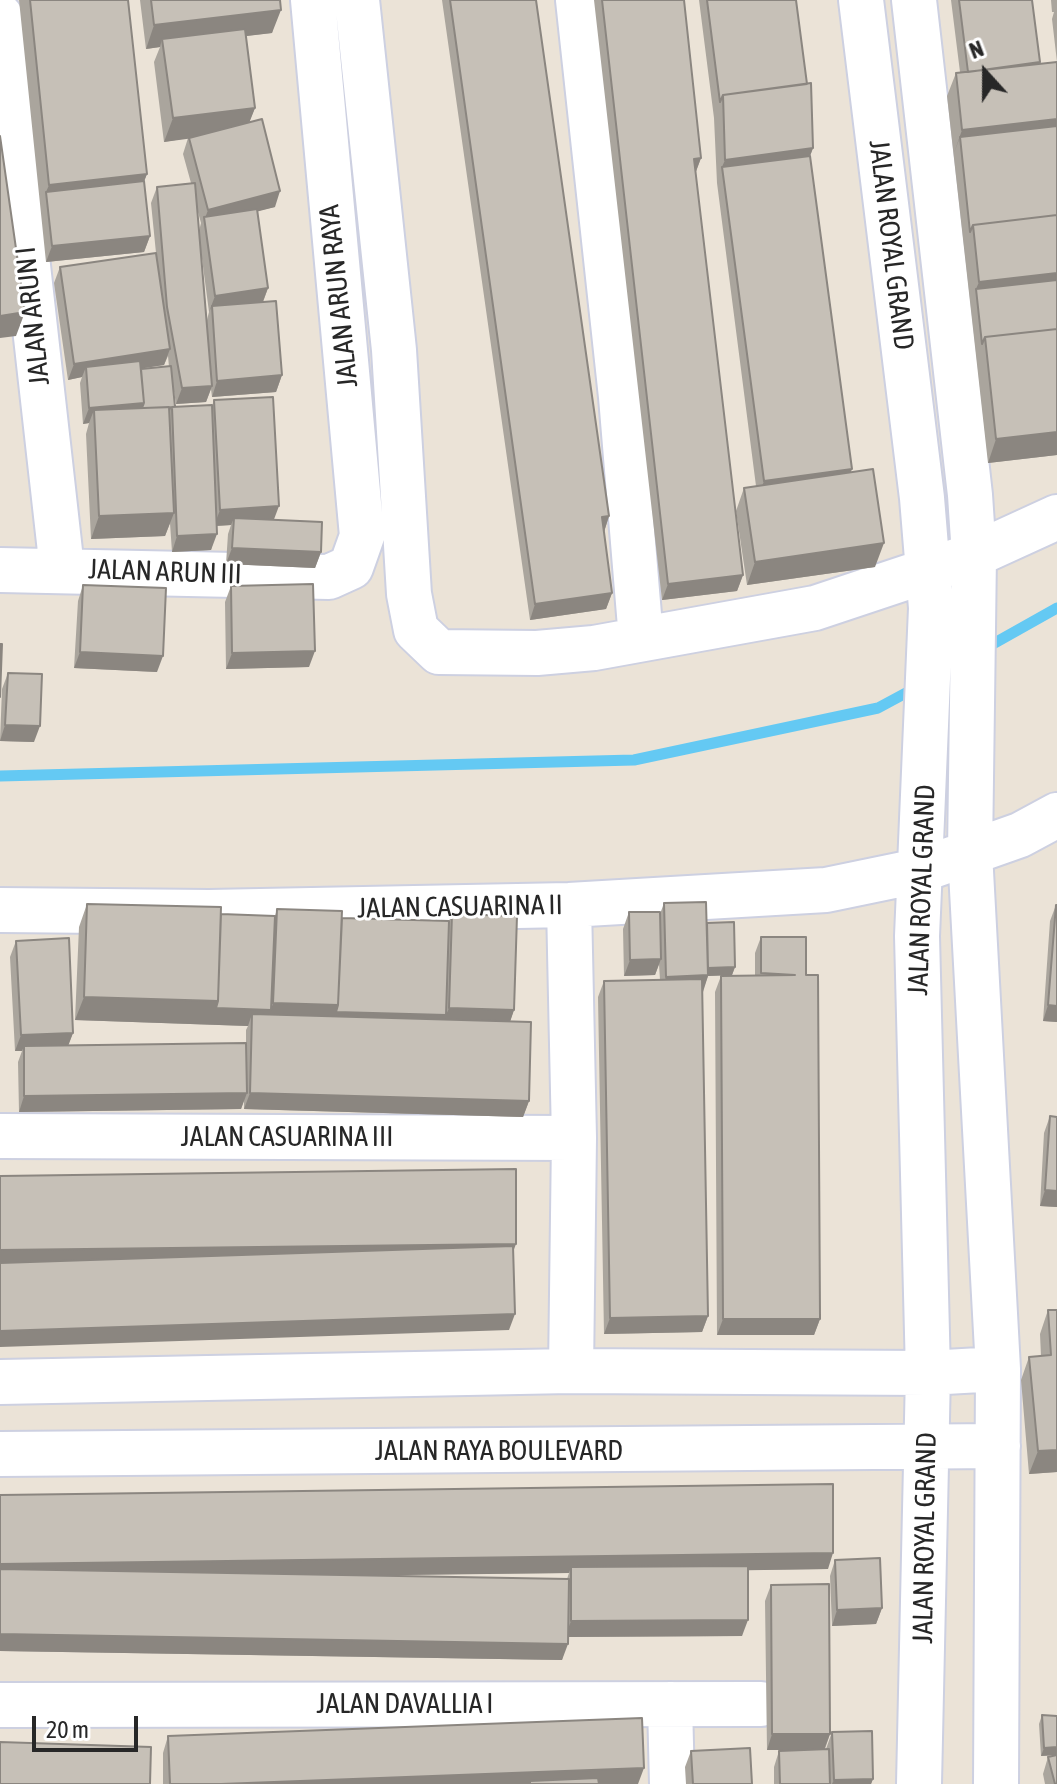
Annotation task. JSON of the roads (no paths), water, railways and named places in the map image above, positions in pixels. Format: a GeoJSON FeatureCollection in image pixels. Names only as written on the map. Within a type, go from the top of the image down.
{"type":"FeatureCollection","features":[{"type":"Feature","properties":{"kind":"street","name":"JALAN ARUN RAYA"},"geometry":{"type":"LineString","coordinates":[[313,0],[362,536],[351,567],[329,577]]}},
{"type":"Feature","properties":{"kind":"street"},"geometry":{"type":"LineString","coordinates":[[357,0],[394,350],[409,594],[416,630],[439,652],[537,653],[641,639],[930,590],[974,555],[1057,517]]}},
{"type":"Feature","properties":{"kind":"street"},"geometry":{"type":"LineString","coordinates":[[578,0],[620,382],[641,639]]}},
{"type":"Feature","properties":{"kind":"street","name":"JALAN ROYAL GRAND"},"geometry":{"type":"LineString","coordinates":[[861,0],[930,590],[917,936],[928,1373],[919,1784]]}},
{"type":"Feature","properties":{"kind":"street","name":"JALAN ROYAL GRAND"},"geometry":{"type":"LineString","coordinates":[[914,0],[969,479],[974,555],[970,838],[998,1369],[996,1784]]}},
{"type":"Feature","properties":{"kind":"street","name":"JALAN ARUN I"},"geometry":{"type":"LineString","coordinates":[[0,16],[62,569]]}},
{"type":"Feature","properties":{"kind":"street","name":"JALAN ARUN III"},"geometry":{"type":"LineString","coordinates":[[0,570],[329,577]]}},
{"type":"Feature","properties":{"kind":"street","name":"JALAN CASUARINA II"},"geometry":{"type":"LineString","coordinates":[[0,910],[209,912],[569,905],[826,890],[920,851],[970,838],[1053,824]]}},
{"type":"Feature","properties":{"kind":"street"},"geometry":{"type":"LineString","coordinates":[[569,905],[574,1138],[571,1371]]}},
{"type":"Feature","properties":{"kind":"street","name":"JALAN CASUARINA III"},"geometry":{"type":"LineString","coordinates":[[0,1136],[574,1138]]}},
{"type":"Feature","properties":{"kind":"street"},"geometry":{"type":"LineString","coordinates":[[0,1382],[571,1371],[928,1373],[998,1369]]}},
{"type":"Feature","properties":{"kind":"street","name":"JALAN RAYA BOULEVARD"},"geometry":{"type":"LineString","coordinates":[[0,1454],[998,1446]]}},
{"type":"Feature","properties":{"kind":"street"},"geometry":{"type":"LineString","coordinates":[[670,1704],[672,1784]]}},
{"type":"Feature","properties":{"kind":"street","name":"JALAN DAVALLIA I"},"geometry":{"type":"LineString","coordinates":[[0,1705],[761,1704]]}},
{"type":"Feature","properties":{"kind":"waterway"},"geometry":{"type":"LineString","coordinates":[[984,649],[1057,608]]}},
{"type":"Feature","properties":{"kind":"waterway"},"geometry":{"type":"LineString","coordinates":[[0,776],[634,760],[878,708],[917,687]]}}]}
